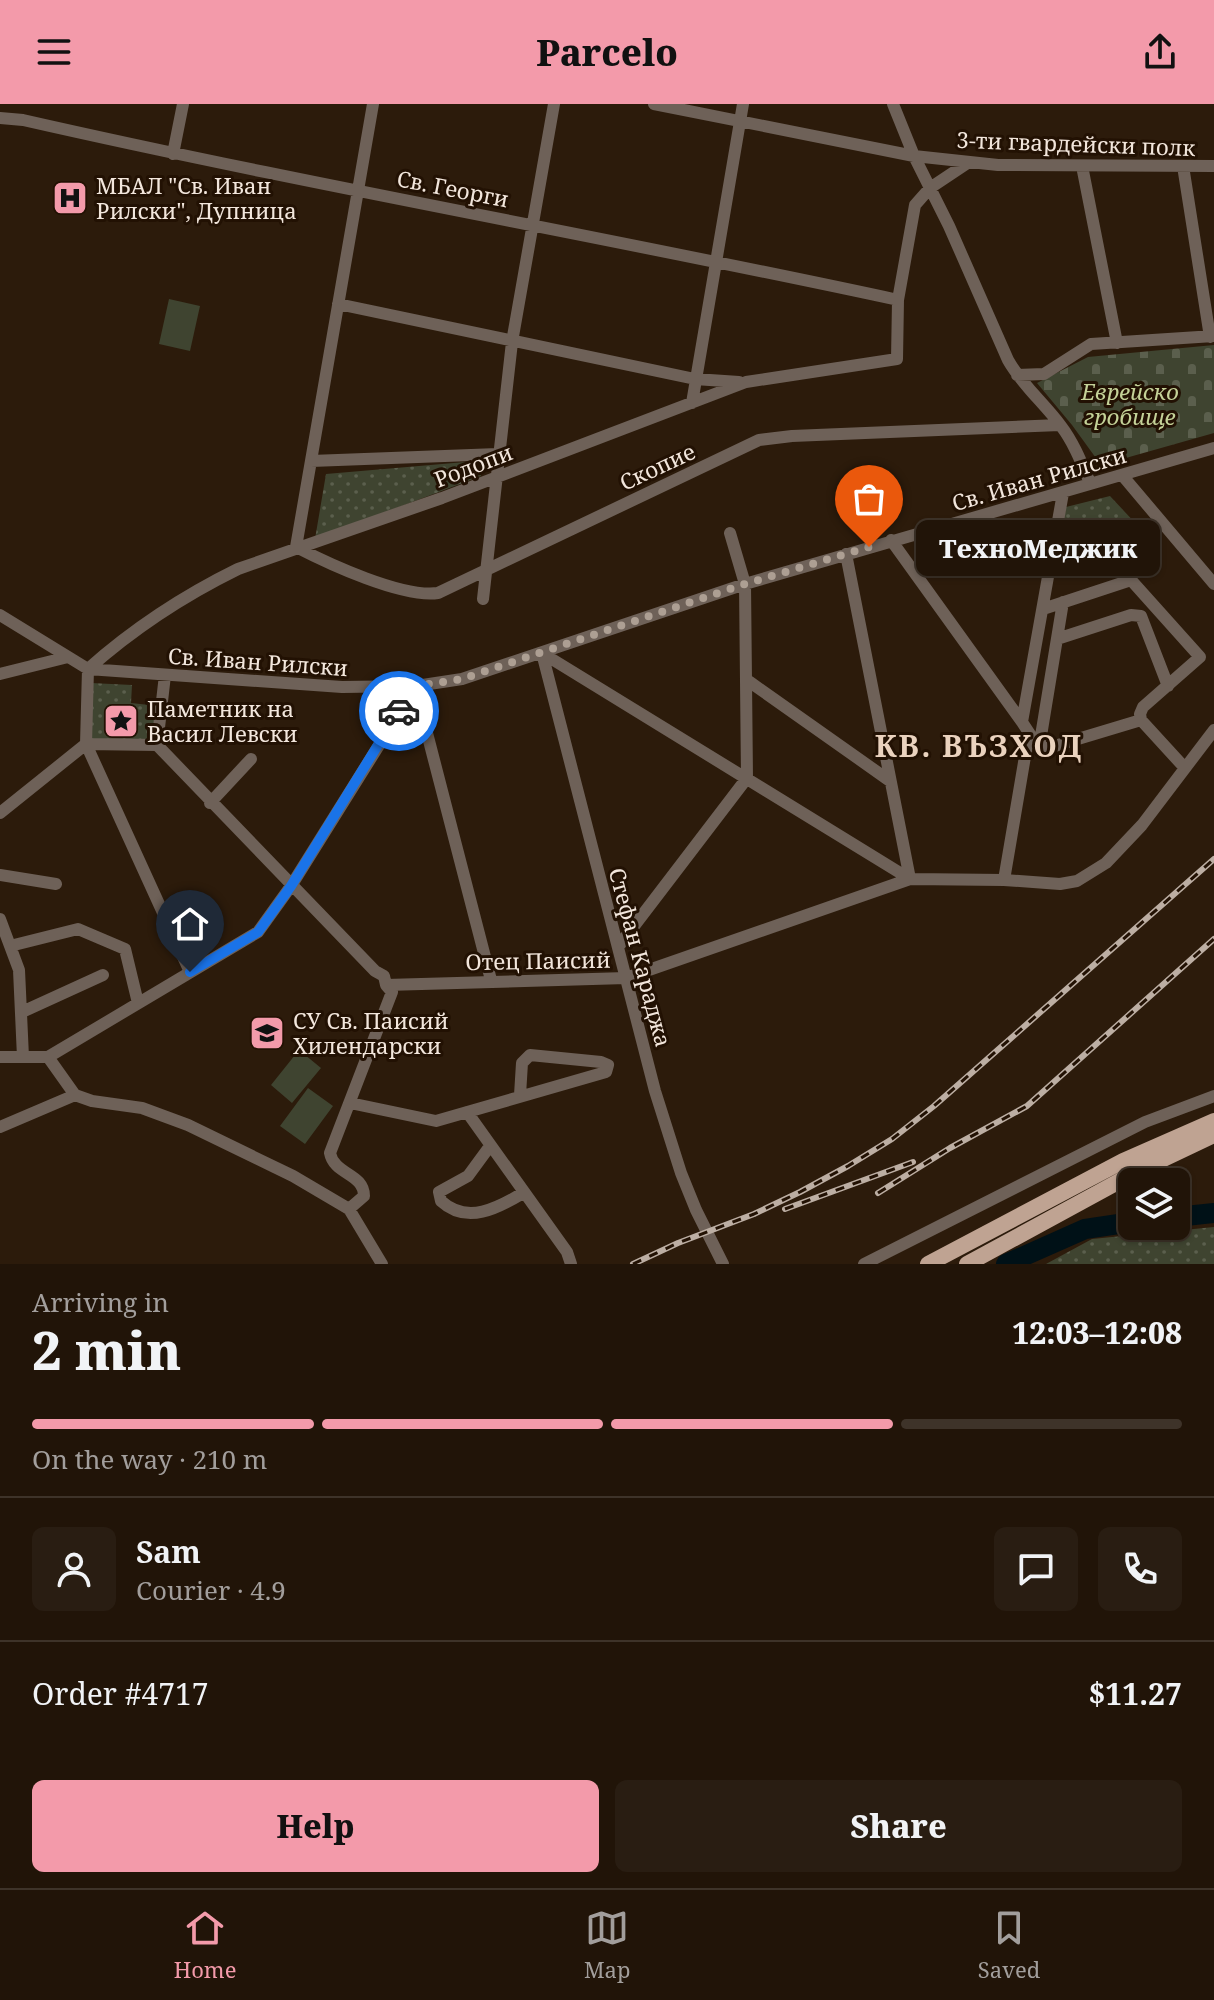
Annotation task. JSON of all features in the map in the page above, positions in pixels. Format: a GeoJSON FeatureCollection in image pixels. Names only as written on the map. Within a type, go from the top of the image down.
{"type":"FeatureCollection","features":[{"type":"Feature","properties":{"kind":"main road"},"geometry":{"type":"LineString","coordinates":[[928,1264],[1123,1161],[1214,1121]]}},
{"type":"Feature","properties":{"kind":"main road"},"geometry":{"type":"LineString","coordinates":[[967,1264],[1138,1171],[1214,1135]]}},
{"type":"Feature","properties":{"kind":"street"},"geometry":{"type":"LineString","coordinates":[[173,154],[183,104]]}},
{"type":"Feature","properties":{"kind":"street"},"geometry":{"type":"LineString","coordinates":[[296,547],[373,104]]}},
{"type":"Feature","properties":{"kind":"street"},"geometry":{"type":"LineString","coordinates":[[483,599],[512,342],[554,104]]}},
{"type":"Feature","properties":{"kind":"street","name":"3-ти гвардейски полк"},"geometry":{"type":"LineString","coordinates":[[654,104],[914,156],[969,162],[1082,166],[1214,166]]}},
{"type":"Feature","properties":{"kind":"street"},"geometry":{"type":"LineString","coordinates":[[692,403],[743,104]]}},
{"type":"Feature","properties":{"kind":"street"},"geometry":{"type":"LineString","coordinates":[[893,104],[914,156],[1017,375],[1060,425],[1090,483]]}},
{"type":"Feature","properties":{"kind":"street","name":"Св. Георги"},"geometry":{"type":"LineString","coordinates":[[0,118],[24,113],[173,154],[359,189],[898,300]]}},
{"type":"Feature","properties":{"kind":"street"},"geometry":{"type":"LineString","coordinates":[[898,300],[915,205],[930,188],[969,162]]}},
{"type":"Feature","properties":{"kind":"street"},"geometry":{"type":"LineString","coordinates":[[1082,166],[1117,343]]}},
{"type":"Feature","properties":{"kind":"street"},"geometry":{"type":"LineString","coordinates":[[1017,375],[1044,374],[1091,344],[1212,336],[1183,166]]}},
{"type":"Feature","properties":{"kind":"street","name":"Родопи"},"geometry":{"type":"LineString","coordinates":[[88,669],[120,641],[207,584],[296,547],[357,529],[746,382],[897,359],[898,300]]}},
{"type":"Feature","properties":{"kind":"street"},"geometry":{"type":"LineString","coordinates":[[338,304],[695,379],[746,382]]}},
{"type":"Feature","properties":{"kind":"street","name":"Скопие"},"geometry":{"type":"LineString","coordinates":[[296,547],[331,565],[422,595],[438,593],[759,440],[807,435],[1060,425]]}},
{"type":"Feature","properties":{"kind":"street","name":"Св. Иван Рилски"},"geometry":{"type":"LineString","coordinates":[[0,615],[88,669],[342,687],[416,686],[462,679],[745,584],[1214,448]]}},
{"type":"Feature","properties":{"kind":"street"},"geometry":{"type":"LineString","coordinates":[[311,461],[498,454]]}},
{"type":"Feature","properties":{"kind":"street"},"geometry":{"type":"LineString","coordinates":[[1122,475],[1214,584]]}},
{"type":"Feature","properties":{"kind":"street"},"geometry":{"type":"LineString","coordinates":[[1004,880],[1063,493]]}},
{"type":"Feature","properties":{"kind":"street"},"geometry":{"type":"LineString","coordinates":[[618,947],[747,778],[745,584],[730,533]]}},
{"type":"Feature","properties":{"kind":"street"},"geometry":{"type":"LineString","coordinates":[[891,540],[1039,748]]}},
{"type":"Feature","properties":{"kind":"street"},"geometry":{"type":"LineString","coordinates":[[846,554],[910,879]]}},
{"type":"Feature","properties":{"kind":"street"},"geometry":{"type":"LineString","coordinates":[[1043,609],[1131,580],[1200,657],[1143,707],[1141,720],[1184,767],[1214,730]]}},
{"type":"Feature","properties":{"kind":"street"},"geometry":{"type":"LineString","coordinates":[[1039,748],[1063,602]]}},
{"type":"Feature","properties":{"kind":"street"},"geometry":{"type":"LineString","coordinates":[[1057,639],[1131,615],[1141,616],[1168,686]]}},
{"type":"Feature","properties":{"kind":"street"},"geometry":{"type":"LineString","coordinates":[[542,653],[910,879]]}},
{"type":"Feature","properties":{"kind":"street","name":"Стефан Караджа"},"geometry":{"type":"LineString","coordinates":[[542,653],[655,1091],[696,1210],[723,1264]]}},
{"type":"Feature","properties":{"kind":"street"},"geometry":{"type":"LineString","coordinates":[[0,674],[68,657]]}},
{"type":"Feature","properties":{"kind":"street"},"geometry":{"type":"LineString","coordinates":[[88,669],[86,744],[190,972]]}},
{"type":"Feature","properties":{"kind":"street"},"geometry":{"type":"LineString","coordinates":[[157,745],[165,675]]}},
{"type":"Feature","properties":{"kind":"street"},"geometry":{"type":"LineString","coordinates":[[747,680],[890,781]]}},
{"type":"Feature","properties":{"kind":"street"},"geometry":{"type":"LineString","coordinates":[[0,1057],[48,1057],[258,932],[291,886],[416,686]]}},
{"type":"Feature","properties":{"kind":"street"},"geometry":{"type":"LineString","coordinates":[[420,706],[491,980]]}},
{"type":"Feature","properties":{"kind":"street"},"geometry":{"type":"LineString","coordinates":[[1039,748],[1141,720]]}},
{"type":"Feature","properties":{"kind":"street"},"geometry":{"type":"LineString","coordinates":[[0,813],[86,744],[157,745],[309,905],[375,971],[384,976],[392,992],[330,1153],[336,1167],[360,1182],[365,1189],[364,1196],[349,1209]]}},
{"type":"Feature","properties":{"kind":"street"},"geometry":{"type":"LineString","coordinates":[[210,803],[251,759]]}},
{"type":"Feature","properties":{"kind":"street","name":"Отец Паисий"},"geometry":{"type":"LineString","coordinates":[[386,985],[626,978],[910,879],[1060,884],[1077,881],[1115,854],[1142,825],[1184,767]]}},
{"type":"Feature","properties":{"kind":"street"},"geometry":{"type":"LineString","coordinates":[[0,875],[56,884]]}},
{"type":"Feature","properties":{"kind":"street"},"geometry":{"type":"LineString","coordinates":[[274,909],[309,905]]}},
{"type":"Feature","properties":{"kind":"street"},"geometry":{"type":"LineString","coordinates":[[0,919],[19,970],[23,1057]]}},
{"type":"Feature","properties":{"kind":"street"},"geometry":{"type":"LineString","coordinates":[[10,946],[78,929],[112,942],[125,949],[138,1003]]}},
{"type":"Feature","properties":{"kind":"street"},"geometry":{"type":"LineString","coordinates":[[22,1012],[103,975]]}},
{"type":"Feature","properties":{"kind":"street"},"geometry":{"type":"LineString","coordinates":[[350,1103],[436,1121],[606,1072],[608,1065],[530,1055],[522,1063],[520,1095]]}},
{"type":"Feature","properties":{"kind":"street"},"geometry":{"type":"LineString","coordinates":[[48,1057],[75,1095],[92,1101],[142,1108],[188,1125],[293,1176],[349,1209],[382,1264]]}},
{"type":"Feature","properties":{"kind":"street"},"geometry":{"type":"LineString","coordinates":[[0,1127],[75,1095]]}},
{"type":"Feature","properties":{"kind":"street"},"geometry":{"type":"LineString","coordinates":[[864,1264],[1145,1122],[1214,1096]]}},
{"type":"Feature","properties":{"kind":"street"},"geometry":{"type":"LineString","coordinates":[[467,1112],[567,1252],[571,1264]]}},
{"type":"Feature","properties":{"kind":"street"},"geometry":{"type":"LineString","coordinates":[[490,1146],[468,1176],[439,1192],[441,1201],[455,1210],[477,1213],[493,1210],[523,1193]]}},
{"type":"Feature","properties":{"kind":"green space"},"geometry":{"type":"Polygon","coordinates":[[[169,299],[200,306],[190,351],[159,344],[169,299]]]}},
{"type":"Feature","properties":{"kind":"green space","name":"Еврейско гробище"},"geometry":{"type":"Polygon","coordinates":[[[1214,345],[1214,433],[1101,465],[1037,383],[1088,357],[1214,345]]]}},
{"type":"Feature","properties":{"kind":"green space"},"geometry":{"type":"Polygon","coordinates":[[[477,461],[481,476],[315,539],[326,474],[477,461]]]}},
{"type":"Feature","properties":{"kind":"green space"},"geometry":{"type":"Polygon","coordinates":[[[1110,496],[1138,526],[1058,552],[1066,507],[1110,496]]]}},
{"type":"Feature","properties":{"kind":"green space"},"geometry":{"type":"Polygon","coordinates":[[[91,683],[132,685],[131,703],[158,706],[155,744],[91,740],[91,683]]]}},
{"type":"Feature","properties":{"kind":"green space"},"geometry":{"type":"Polygon","coordinates":[[[299,1050],[321,1068],[292,1103],[271,1085],[299,1050]]]}},
{"type":"Feature","properties":{"kind":"green space"},"geometry":{"type":"Polygon","coordinates":[[[308,1088],[333,1106],[305,1144],[280,1126],[308,1088]]]}},
{"type":"Feature","properties":{"kind":"green space"},"geometry":{"type":"Polygon","coordinates":[[[1214,1227],[1214,1264],[1046,1264],[1092,1239],[1118,1236],[1118,1240],[1190,1240],[1190,1229],[1214,1227]]]}},
{"type":"Feature","properties":{"kind":"waterway"},"geometry":{"type":"LineString","coordinates":[[1190,1216],[1214,1213]]}},
{"type":"Feature","properties":{"kind":"waterway"},"geometry":{"type":"LineString","coordinates":[[1006,1264],[1085,1229],[1118,1224]]}},
{"type":"Feature","properties":{"kind":"railway"},"geometry":{"type":"LineString","coordinates":[[633,1264],[800,1192],[892,1139],[934,1106],[1214,859]]}},
{"type":"Feature","properties":{"kind":"railway"},"geometry":{"type":"LineString","coordinates":[[878,1193],[950,1148],[1027,1106],[1214,939]]}},
{"type":"Feature","properties":{"kind":"railway"},"geometry":{"type":"LineString","coordinates":[[785,1209],[913,1162]]}},
{"type":"Feature","properties":{"kind":"way so far"},"geometry":{"type":"LineString","coordinates":[[399,711],[416,686],[462,679],[745,584],[869,547]]}},
{"type":"Feature","properties":{"kind":"place","name":"МБАЛ \"Св. Иван Рилски\", Дупница"},"geometry":{"type":"Point","coordinates":[70,198]}},
{"type":"Feature","properties":{"kind":"place","name":"ТехноМеджик"},"geometry":{"type":"Point","coordinates":[869,547]}},
{"type":"Feature","properties":{"kind":"place","name":"Паметник на Васил Левски"},"geometry":{"type":"Point","coordinates":[121,721]}},
{"type":"Feature","properties":{"kind":"place","name":"СУ Св. Паисий Хилендарски"},"geometry":{"type":"Point","coordinates":[267,1033]}},
{"type":"Feature","properties":{"kind":"district","name":"КВ. ВЪЗХОД"},"geometry":{"type":"Point","coordinates":[979,745]}},
{"type":"Feature","properties":{"kind":"route"},"geometry":{"type":"LineString","coordinates":[[190,972],[258,932],[291,886],[399,711]]}}]}
